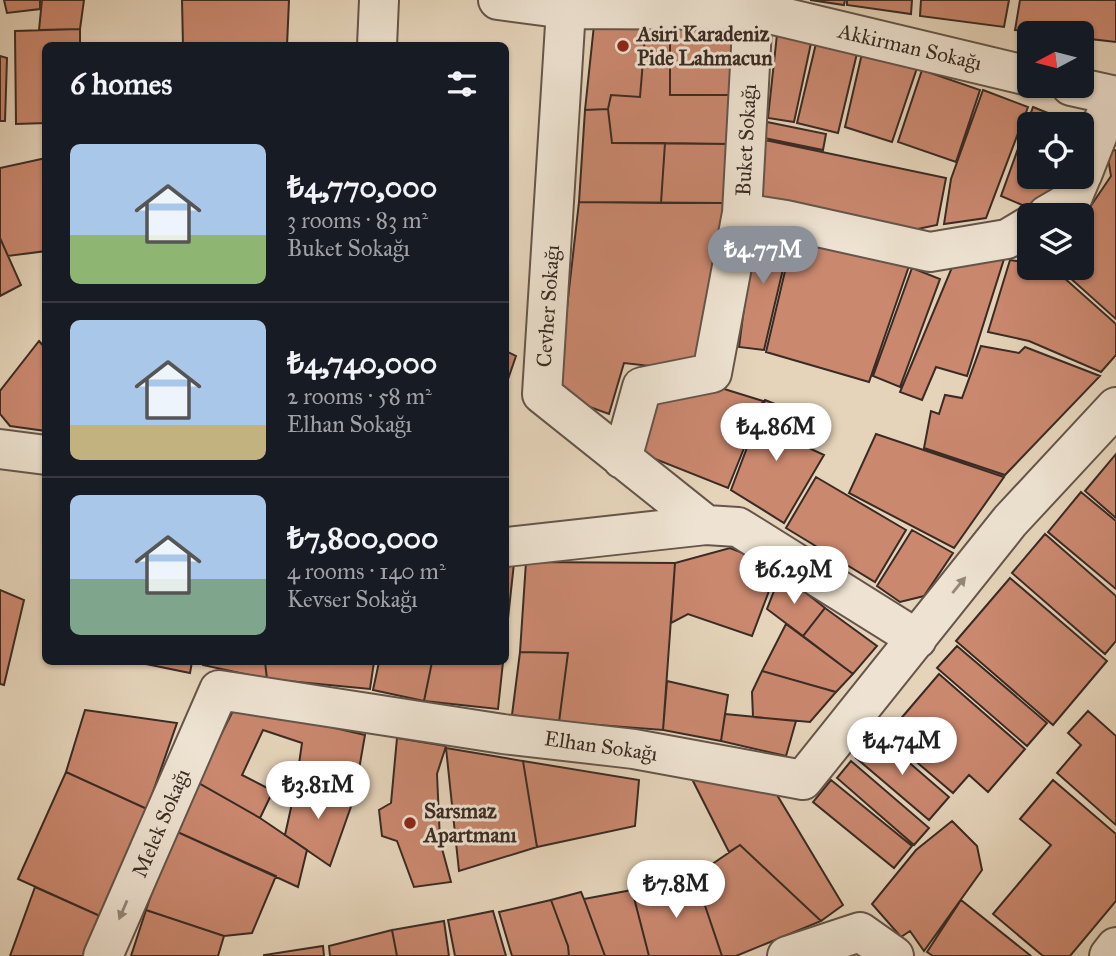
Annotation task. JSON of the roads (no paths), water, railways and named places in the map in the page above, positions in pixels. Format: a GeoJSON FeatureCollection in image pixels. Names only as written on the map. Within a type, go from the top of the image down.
{"type":"FeatureCollection","features":[{"type":"Feature","properties":{"kind":"street"},"geometry":{"type":"LineString","coordinates":[[377,42],[379,0]]}},
{"type":"Feature","properties":{"kind":"street","name":"Akkirman Sokağı"},"geometry":{"type":"LineString","coordinates":[[498,0],[566,9],[753,10],[1017,73]]}},
{"type":"Feature","properties":{"kind":"street","name":"Cevher Sokağı"},"geometry":{"type":"LineString","coordinates":[[566,9],[542,394],[706,525]]}},
{"type":"Feature","properties":{"kind":"street","name":"Buket Sokağı"},"geometry":{"type":"LineString","coordinates":[[622,459],[642,387],[712,373],[743,213],[753,10]]}},
{"type":"Feature","properties":{"kind":"street"},"geometry":{"type":"LineString","coordinates":[[1094,91],[1114,96],[1094,144]]}},
{"type":"Feature","properties":{"kind":"street"},"geometry":{"type":"LineString","coordinates":[[743,213],[930,252],[1007,240],[1017,234]]}},
{"type":"Feature","properties":{"kind":"street"},"geometry":{"type":"LineString","coordinates":[[509,547],[706,525],[738,527],[917,639],[1010,521],[1116,407]]}},
{"type":"Feature","properties":{"kind":"street"},"geometry":{"type":"LineString","coordinates":[[0,449],[42,454]]}},
{"type":"Feature","properties":{"kind":"street","name":"Elhan Sokağı"},"geometry":{"type":"LineString","coordinates":[[219,690],[503,734],[634,749],[803,780],[917,639]]}},
{"type":"Feature","properties":{"kind":"street","name":"Melek Sokağı"},"geometry":{"type":"LineString","coordinates":[[103,956],[219,690]]}},
{"type":"Feature","properties":{"kind":"street"},"geometry":{"type":"LineString","coordinates":[[787,956],[860,932],[894,956]]}},
{"type":"Feature","properties":{"kind":"street"},"geometry":{"type":"LineString","coordinates":[[1109,956],[1116,947]]}},
{"type":"Feature","properties":{"kind":"place","name":"Asiri Karadeniz Pide Lahmacun"},"geometry":{"type":"Point","coordinates":[623,46]}},
{"type":"Feature","properties":{"kind":"place","name":"Sarsmaz Apartmanı"},"geometry":{"type":"Point","coordinates":[410,823]}}]}
